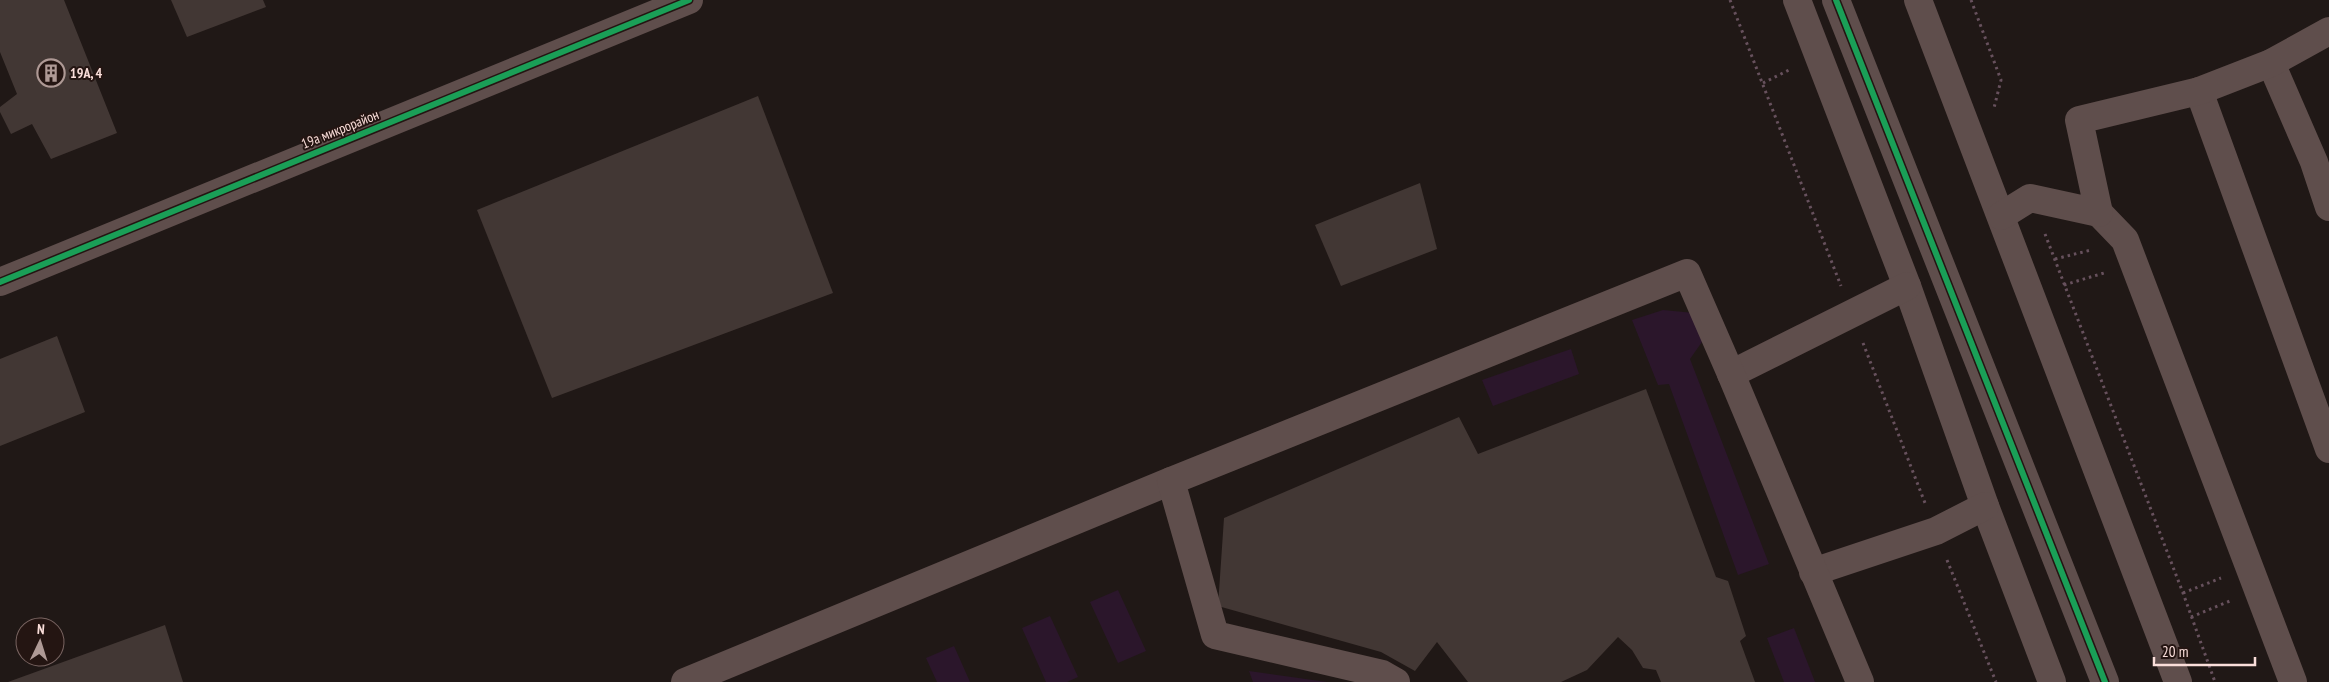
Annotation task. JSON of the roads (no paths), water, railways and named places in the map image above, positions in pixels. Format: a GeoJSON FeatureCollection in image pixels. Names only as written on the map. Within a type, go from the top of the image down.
{"type":"FeatureCollection","features":[{"type":"Feature","properties":{"kind":"street","name":"19а микрорайон"},"geometry":{"type":"LineString","coordinates":[[0,282],[690,0]]}},
{"type":"Feature","properties":{"kind":"street"},"geometry":{"type":"LineString","coordinates":[[1797,0],[1907,286],[1985,506],[2052,682]]}},
{"type":"Feature","properties":{"kind":"street"},"geometry":{"type":"LineString","coordinates":[[1836,0],[2105,682]]}},
{"type":"Feature","properties":{"kind":"street"},"geometry":{"type":"LineString","coordinates":[[1918,0],[2178,682]]}},
{"type":"Feature","properties":{"kind":"street"},"geometry":{"type":"LineString","coordinates":[[2293,682],[2125,240],[2099,213],[2079,120],[2199,91],[2271,63],[2329,31]]}},
{"type":"Feature","properties":{"kind":"street"},"geometry":{"type":"LineString","coordinates":[[2271,63],[2314,162],[2329,207]]}},
{"type":"Feature","properties":{"kind":"street"},"geometry":{"type":"LineString","coordinates":[[2199,91],[2329,449]]}},
{"type":"Feature","properties":{"kind":"street"},"geometry":{"type":"LineString","coordinates":[[2001,216],[2030,198],[2099,213]]}},
{"type":"Feature","properties":{"kind":"street"},"geometry":{"type":"LineString","coordinates":[[685,682],[1171,481],[1687,273],[1860,682]]}},
{"type":"Feature","properties":{"kind":"street"},"geometry":{"type":"LineString","coordinates":[[1731,374],[1907,286]]}},
{"type":"Feature","properties":{"kind":"street"},"geometry":{"type":"LineString","coordinates":[[1171,481],[1215,634],[1382,674],[1396,682]]}},
{"type":"Feature","properties":{"kind":"street"},"geometry":{"type":"LineString","coordinates":[[1813,572],[1936,531],[1985,506]]}},
{"type":"Feature","properties":{"kind":"place","name":"19А, 4"},"geometry":{"type":"Point","coordinates":[51,73]}}]}
